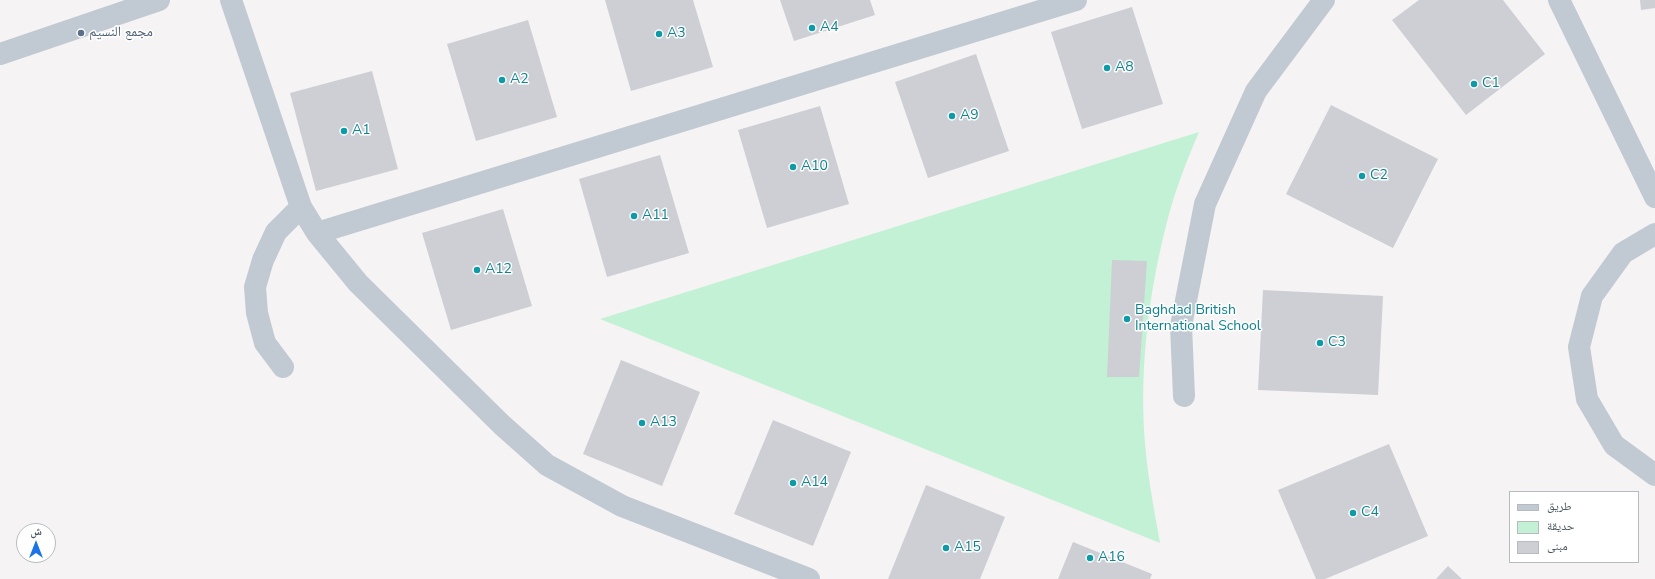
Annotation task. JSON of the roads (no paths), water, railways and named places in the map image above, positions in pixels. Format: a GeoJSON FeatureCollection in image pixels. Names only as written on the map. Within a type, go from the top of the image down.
{"type":"FeatureCollection","features":[{"type":"Feature","properties":{"kind":"street"},"geometry":{"type":"LineString","coordinates":[[0,54],[159,0]]}},
{"type":"Feature","properties":{"kind":"street"},"geometry":{"type":"LineString","coordinates":[[231,0],[301,207],[317,233],[358,283],[502,425],[547,465],[622,506],[809,579]]}},
{"type":"Feature","properties":{"kind":"street"},"geometry":{"type":"LineString","coordinates":[[317,233],[1076,0]]}},
{"type":"Feature","properties":{"kind":"street"},"geometry":{"type":"LineString","coordinates":[[1184,396],[1182,326],[1205,204],[1256,91],[1324,0]]}},
{"type":"Feature","properties":{"kind":"street"},"geometry":{"type":"LineString","coordinates":[[1559,0],[1655,197]]}},
{"type":"Feature","properties":{"kind":"street"},"geometry":{"type":"LineString","coordinates":[[283,367],[265,343],[257,313],[255,287],[262,260],[276,232],[301,207]]}},
{"type":"Feature","properties":{"kind":"street"},"geometry":{"type":"LineString","coordinates":[[1655,234],[1623,253],[1592,296],[1579,347],[1587,399],[1614,445],[1655,475]]}},
{"type":"Feature","properties":{"kind":"place","name":"A4"},"geometry":{"type":"Point","coordinates":[812,28]}},
{"type":"Feature","properties":{"kind":"place","name":"مجمع النسيم"},"geometry":{"type":"Point","coordinates":[81,33]}},
{"type":"Feature","properties":{"kind":"place","name":"A3"},"geometry":{"type":"Point","coordinates":[659,34]}},
{"type":"Feature","properties":{"kind":"place","name":"A8"},"geometry":{"type":"Point","coordinates":[1107,68]}},
{"type":"Feature","properties":{"kind":"place","name":"A2"},"geometry":{"type":"Point","coordinates":[502,80]}},
{"type":"Feature","properties":{"kind":"place","name":"C1"},"geometry":{"type":"Point","coordinates":[1474,84]}},
{"type":"Feature","properties":{"kind":"place","name":"A9"},"geometry":{"type":"Point","coordinates":[952,116]}},
{"type":"Feature","properties":{"kind":"place","name":"A1"},"geometry":{"type":"Point","coordinates":[344,131]}},
{"type":"Feature","properties":{"kind":"place","name":"A10"},"geometry":{"type":"Point","coordinates":[793,167]}},
{"type":"Feature","properties":{"kind":"place","name":"C2"},"geometry":{"type":"Point","coordinates":[1362,176]}},
{"type":"Feature","properties":{"kind":"place","name":"A11"},"geometry":{"type":"Point","coordinates":[634,216]}},
{"type":"Feature","properties":{"kind":"place","name":"A12"},"geometry":{"type":"Point","coordinates":[477,270]}},
{"type":"Feature","properties":{"kind":"place","name":"Baghdad British International School"},"geometry":{"type":"Point","coordinates":[1127,319]}},
{"type":"Feature","properties":{"kind":"place","name":"C3"},"geometry":{"type":"Point","coordinates":[1320,343]}},
{"type":"Feature","properties":{"kind":"place","name":"A13"},"geometry":{"type":"Point","coordinates":[642,423]}},
{"type":"Feature","properties":{"kind":"place","name":"A14"},"geometry":{"type":"Point","coordinates":[793,483]}},
{"type":"Feature","properties":{"kind":"place","name":"C4"},"geometry":{"type":"Point","coordinates":[1353,513]}},
{"type":"Feature","properties":{"kind":"place","name":"A15"},"geometry":{"type":"Point","coordinates":[946,548]}},
{"type":"Feature","properties":{"kind":"place","name":"A16"},"geometry":{"type":"Point","coordinates":[1090,558]}}]}
